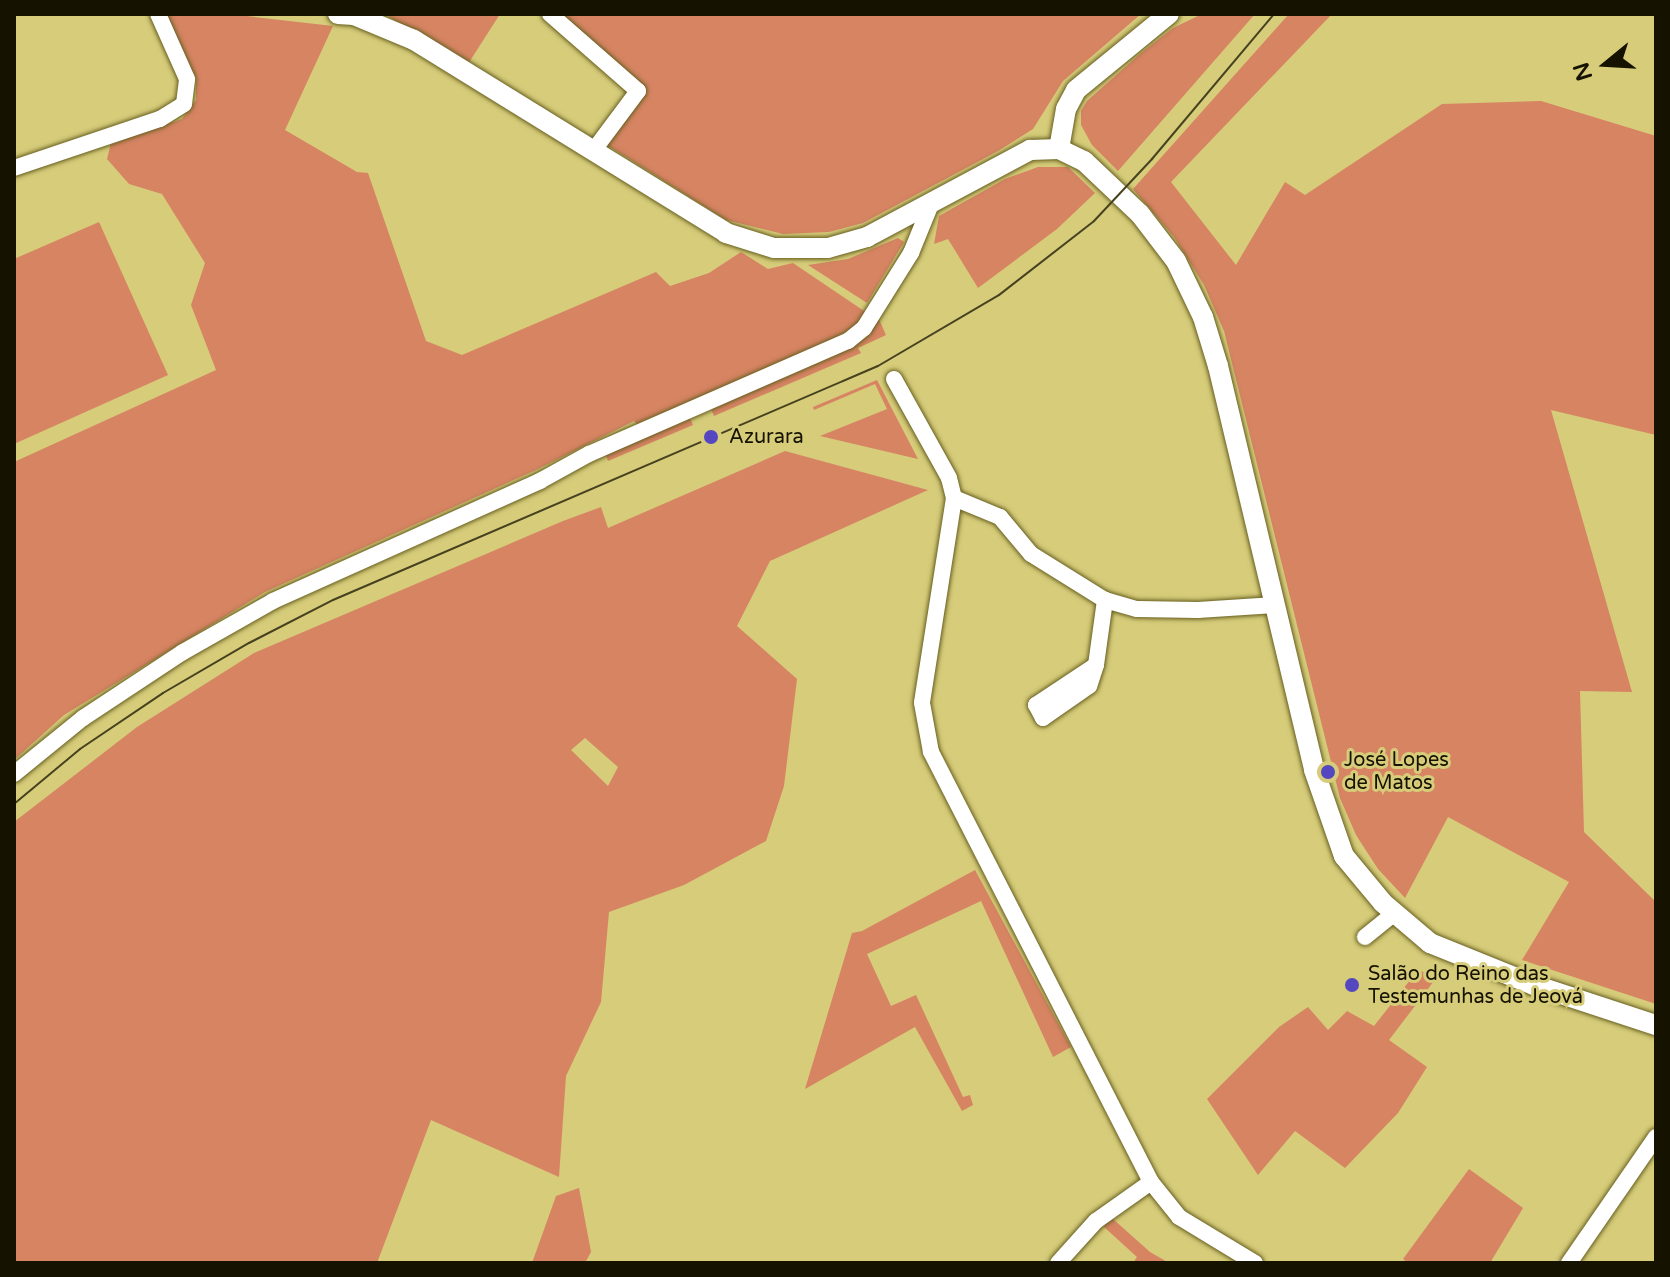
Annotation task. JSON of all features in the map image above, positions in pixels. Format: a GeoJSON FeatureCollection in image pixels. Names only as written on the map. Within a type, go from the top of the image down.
{"type":"FeatureCollection","features":[{"type":"Feature","properties":{"kind":"street"},"geometry":{"type":"LineString","coordinates":[[14,168],[160,119],[184,104],[187,79],[158,14]]}},
{"type":"Feature","properties":{"kind":"street"},"geometry":{"type":"LineString","coordinates":[[338,14],[354,15],[414,40],[726,233],[774,248],[828,248],[867,237],[1030,150],[1059,149],[1084,161],[1140,214],[1176,261],[1196,303],[1218,366],[1326,811],[1344,856],[1395,913],[1430,943],[1534,985],[1656,1025]]}},
{"type":"Feature","properties":{"kind":"street"},"geometry":{"type":"LineString","coordinates":[[550,14],[638,91],[594,150]]}},
{"type":"Feature","properties":{"kind":"street"},"geometry":{"type":"LineString","coordinates":[[1059,149],[1066,109],[1076,90],[1169,14]]}},
{"type":"Feature","properties":{"kind":"street"},"geometry":{"type":"LineString","coordinates":[[14,774],[83,718],[183,652],[273,601],[540,481],[589,454],[848,341],[864,328],[911,253],[931,204]]}},
{"type":"Feature","properties":{"kind":"street"},"geometry":{"type":"LineString","coordinates":[[894,379],[949,478],[954,498],[922,703],[931,752],[1151,1182],[1179,1217],[1255,1263]]}},
{"type":"Feature","properties":{"kind":"street"},"geometry":{"type":"LineString","coordinates":[[954,498],[1000,517],[1031,554],[1105,600],[1137,609],[1198,610],[1275,605]]}},
{"type":"Feature","properties":{"kind":"street"},"geometry":{"type":"LineString","coordinates":[[1096,665],[1105,600]]}},
{"type":"Feature","properties":{"kind":"street"},"geometry":{"type":"LineString","coordinates":[[1365,937],[1395,913]]}},
{"type":"Feature","properties":{"kind":"street"},"geometry":{"type":"LineString","coordinates":[[1569,1263],[1656,1137]]}},
{"type":"Feature","properties":{"kind":"street"},"geometry":{"type":"LineString","coordinates":[[1058,1263],[1096,1221],[1151,1182]]}},
{"type":"Feature","properties":{"kind":"street"},"geometry":{"type":"LineString","coordinates":[[1219,1244],[1219,1263]]}},
{"type":"Feature","properties":{"kind":"shaded area"},"geometry":{"type":"Polygon","coordinates":[[[166,14],[229,14],[333,26],[285,130],[357,172],[368,173],[426,341],[462,355],[656,272],[670,286],[709,273],[741,252],[768,269],[793,263],[867,313],[862,323],[842,337],[637,424],[634,421],[536,470],[265,592],[64,715],[14,760],[14,462],[216,370],[191,305],[205,263],[162,194],[129,184],[107,159],[111,143],[182,119],[196,100],[196,79],[166,14]]]}},
{"type":"Feature","properties":{"kind":"shaded area"},"geometry":{"type":"Polygon","coordinates":[[[385,14],[500,14],[468,64],[385,14]]]}},
{"type":"Feature","properties":{"kind":"shaded area"},"geometry":{"type":"Polygon","coordinates":[[[558,14],[1141,14],[1063,81],[1033,129],[998,151],[863,223],[829,232],[783,234],[726,220],[607,145],[645,90],[558,14]]]}},
{"type":"Feature","properties":{"kind":"shaded area"},"geometry":{"type":"Polygon","coordinates":[[[1202,14],[1255,14],[1118,171],[1092,145],[1081,125],[1081,111],[1087,101],[1141,53],[1173,28],[1202,14]]]}},
{"type":"Feature","properties":{"kind":"shaded area"},"geometry":{"type":"Polygon","coordinates":[[[1289,14],[1332,14],[1171,182],[1236,265],[1285,182],[1305,195],[1442,104],[1541,101],[1656,136],[1656,435],[1551,410],[1632,692],[1580,691],[1584,832],[1656,902],[1656,1004],[1522,960],[1569,882],[1448,817],[1405,898],[1378,869],[1356,835],[1340,798],[1224,331],[1204,285],[1174,237],[1133,189],[1289,14]]]}},
{"type":"Feature","properties":{"kind":"shaded area"},"geometry":{"type":"Polygon","coordinates":[[[1038,167],[1068,167],[1095,193],[1057,229],[978,288],[948,239],[934,244],[939,216],[1005,179],[1038,167]]]}},
{"type":"Feature","properties":{"kind":"shaded area"},"geometry":{"type":"Polygon","coordinates":[[[99,222],[168,375],[14,444],[14,259],[99,222]]]}},
{"type":"Feature","properties":{"kind":"shaded area"},"geometry":{"type":"Polygon","coordinates":[[[898,238],[904,242],[867,303],[808,265],[848,259],[898,238]]]}},
{"type":"Feature","properties":{"kind":"shaded area"},"geometry":{"type":"Polygon","coordinates":[[[878,317],[886,335],[858,348],[861,353],[714,416],[711,409],[690,418],[693,425],[608,461],[605,453],[840,352],[878,317]]]}},
{"type":"Feature","properties":{"kind":"shaded area"},"geometry":{"type":"Polygon","coordinates":[[[877,380],[918,459],[820,436],[887,409],[875,384],[814,410],[813,407],[877,380]]]}},
{"type":"Feature","properties":{"kind":"shaded area"},"geometry":{"type":"Polygon","coordinates":[[[785,451],[928,490],[770,561],[737,626],[797,679],[784,786],[766,841],[684,885],[609,912],[601,1002],[566,1076],[559,1177],[431,1120],[377,1263],[14,1263],[14,822],[137,727],[254,653],[601,507],[608,528],[785,451]],[[585,738],[571,750],[608,786],[618,767],[585,738]]]}},
{"type":"Feature","properties":{"kind":"shaded area"},"geometry":{"type":"Polygon","coordinates":[[[975,870],[1071,1047],[1053,1057],[981,901],[867,954],[891,1006],[916,995],[963,1097],[970,1095],[973,1105],[962,1111],[915,1027],[805,1089],[852,933],[862,931],[975,870]]]}},
{"type":"Feature","properties":{"kind":"shaded area"},"geometry":{"type":"Polygon","coordinates":[[[1418,970],[1437,977],[1389,1040],[1427,1067],[1398,1113],[1345,1168],[1295,1131],[1258,1175],[1207,1099],[1279,1027],[1308,1007],[1328,1030],[1347,1011],[1374,1026],[1418,970]]]}},
{"type":"Feature","properties":{"kind":"shaded area"},"geometry":{"type":"Polygon","coordinates":[[[1469,1169],[1523,1208],[1490,1263],[1408,1263],[1403,1259],[1469,1169]]]}},
{"type":"Feature","properties":{"kind":"shaded area"},"geometry":{"type":"Polygon","coordinates":[[[579,1188],[591,1252],[585,1263],[532,1263],[556,1196],[579,1188]]]}},
{"type":"Feature","properties":{"kind":"shaded area"},"geometry":{"type":"Polygon","coordinates":[[[1113,1219],[1150,1252],[1169,1263],[1133,1263],[1137,1257],[1103,1226],[1113,1219]]]}},
{"type":"Feature","properties":{"kind":"tram line"},"geometry":{"type":"LineString","coordinates":[[14,804],[80,749],[163,693],[249,643],[333,600],[878,366],[999,295],[1094,221],[1152,159],[1274,14]]}},
{"type":"Feature","properties":{"kind":"place","name":"Azurara"},"geometry":{"type":"Point","coordinates":[711,437]}},
{"type":"Feature","properties":{"kind":"place","name":"José Lopes de Matos"},"geometry":{"type":"Point","coordinates":[1328,772]}},
{"type":"Feature","properties":{"kind":"place","name":"Salão do Reino das Testemunhas de Jeová"},"geometry":{"type":"Point","coordinates":[1352,985]}}]}
